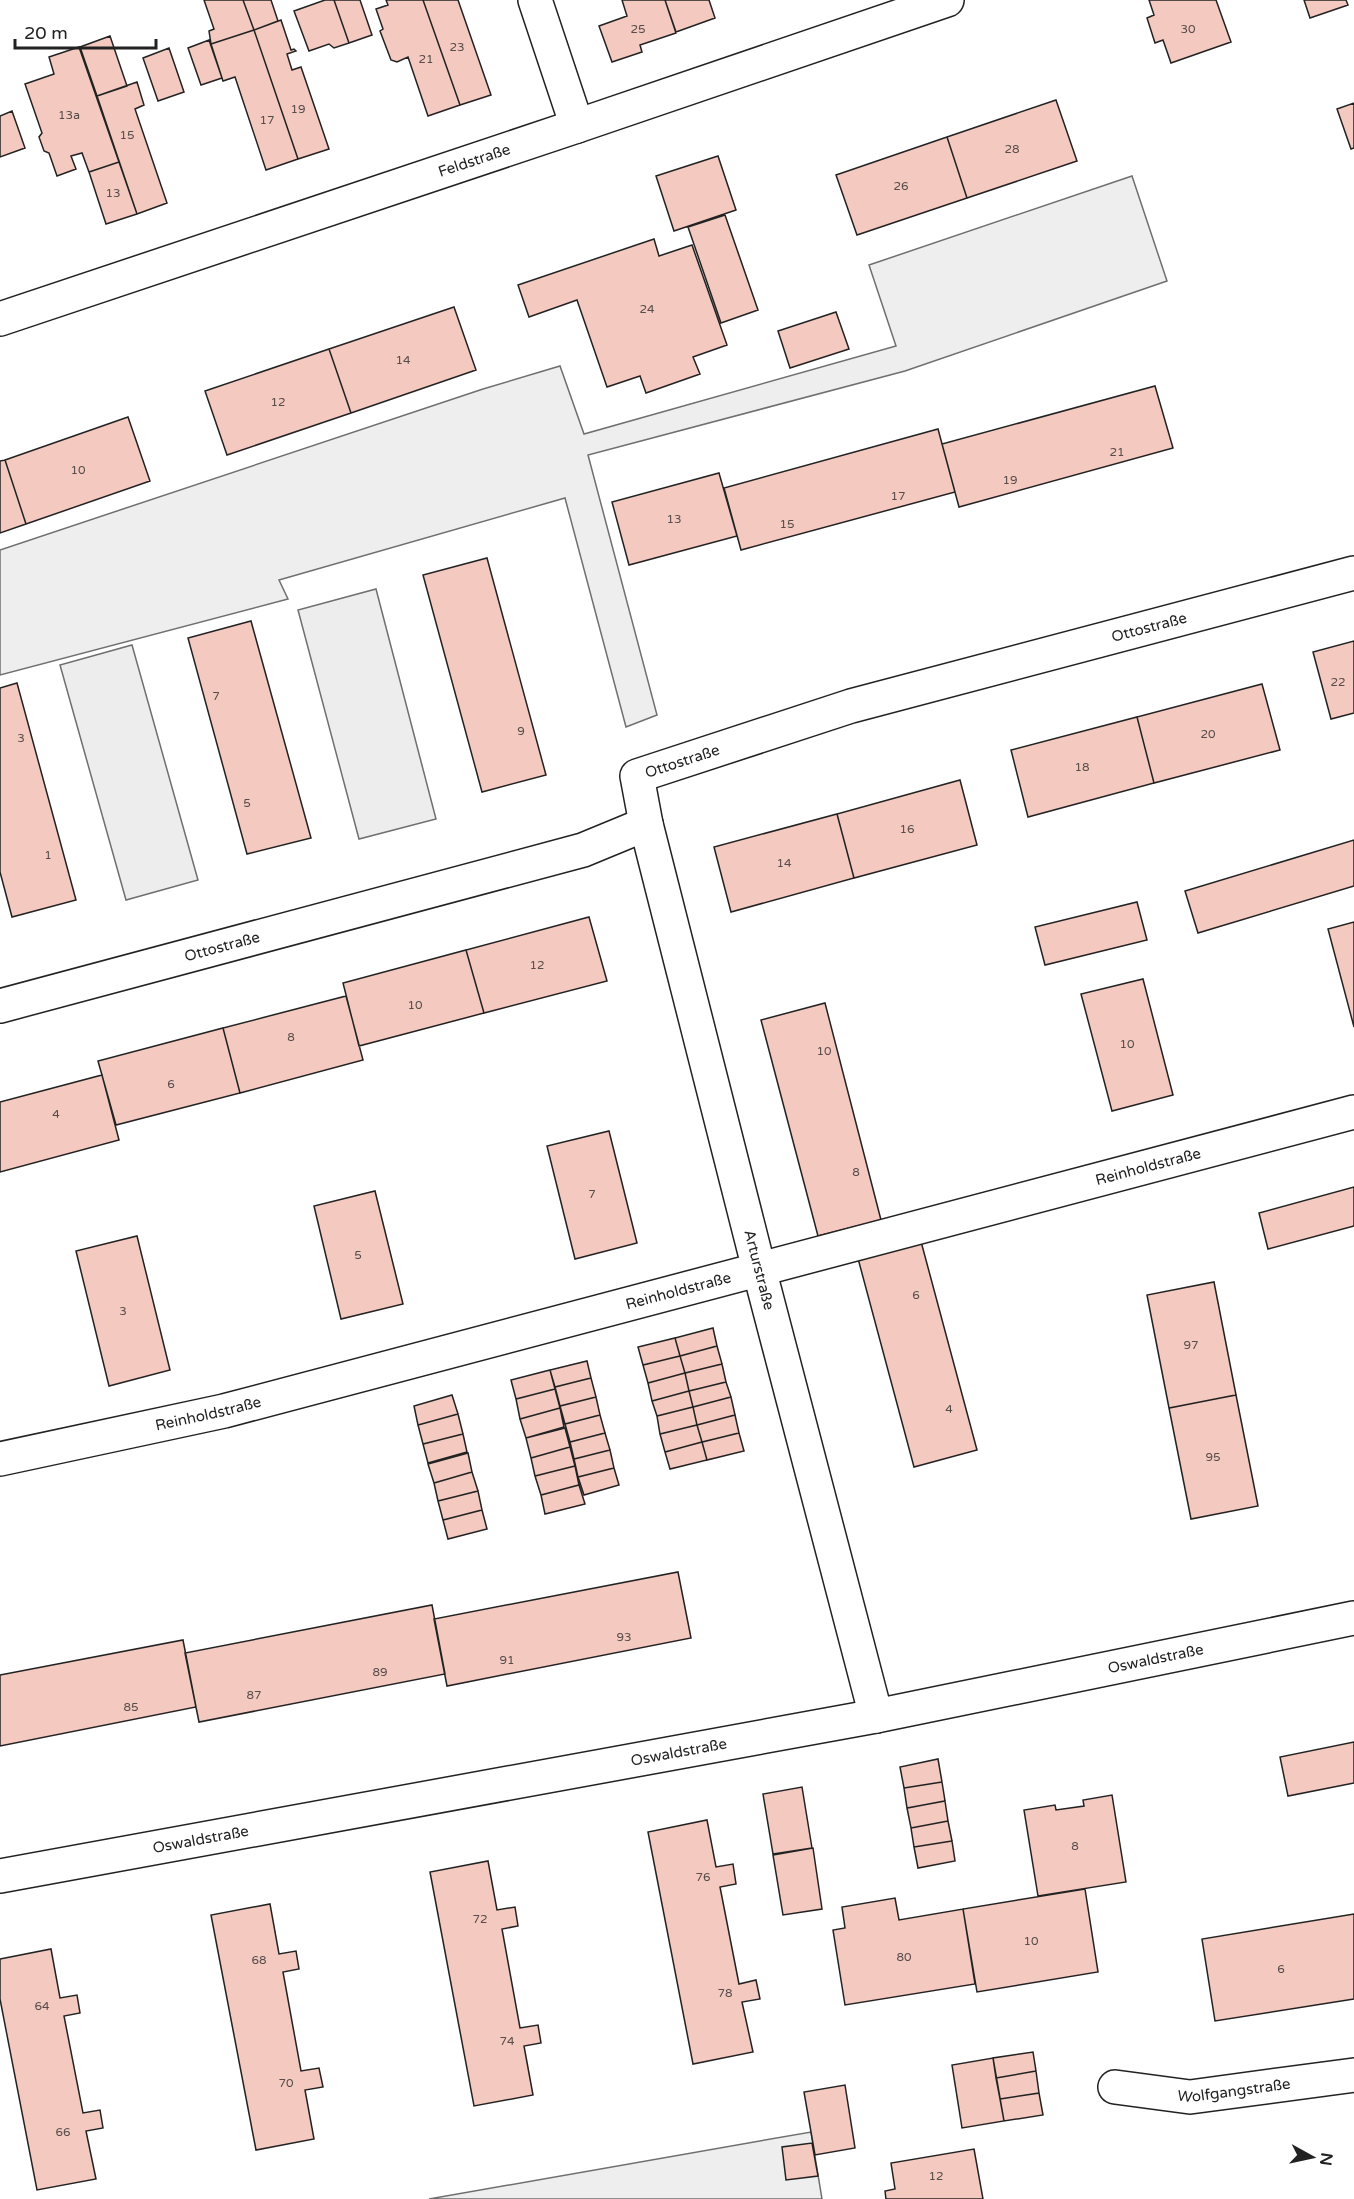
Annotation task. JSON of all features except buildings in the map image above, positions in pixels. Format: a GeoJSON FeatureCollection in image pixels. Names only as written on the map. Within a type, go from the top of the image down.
{"type":"FeatureCollection","features":[{"type":"Feature","properties":{"kind":"street"},"geometry":{"type":"LineString","coordinates":[[535,0],[578,126]]}},
{"type":"Feature","properties":{"kind":"street","name":"Feldstraße"},"geometry":{"type":"LineString","coordinates":[[0,319],[947,0]]}},
{"type":"Feature","properties":{"kind":"street","name":"Ottostraße"},"geometry":{"type":"LineString","coordinates":[[0,1006],[583,850],[646,824],[637,776],[851,706],[1354,573]]}},
{"type":"Feature","properties":{"kind":"street","name":"Arturstraße"},"geometry":{"type":"LineString","coordinates":[[646,824],[876,1716]]}},
{"type":"Feature","properties":{"kind":"street","name":"Reinholdstraße"},"geometry":{"type":"LineString","coordinates":[[0,1459],[224,1411],[1354,1112]]}},
{"type":"Feature","properties":{"kind":"street","name":"Oswaldstraße"},"geometry":{"type":"LineString","coordinates":[[0,1876],[876,1716],[1354,1618]]}},
{"type":"Feature","properties":{"kind":"street","name":"Wolfgangstraße"},"geometry":{"type":"LineString","coordinates":[[1115,2087],[1190,2097],[1354,2075]]}},
{"type":"Feature","properties":{"kind":"shaded area"},"geometry":{"type":"Polygon","coordinates":[[[1132,176],[1167,281],[905,371],[588,455],[657,715],[626,727],[565,498],[279,580],[288,599],[0,675],[0,550],[483,389],[560,366],[584,434],[896,346],[869,265],[1132,176]]]}},
{"type":"Feature","properties":{"kind":"shaded area"},"geometry":{"type":"Polygon","coordinates":[[[376,589],[436,819],[359,839],[298,610],[376,589]]]}},
{"type":"Feature","properties":{"kind":"shaded area"},"geometry":{"type":"Polygon","coordinates":[[[132,645],[198,880],[126,900],[60,665],[132,645]]]}},
{"type":"Feature","properties":{"kind":"shaded area"},"geometry":{"type":"Polygon","coordinates":[[[811,2132],[822,2199],[429,2199],[811,2132]]]}}]}
